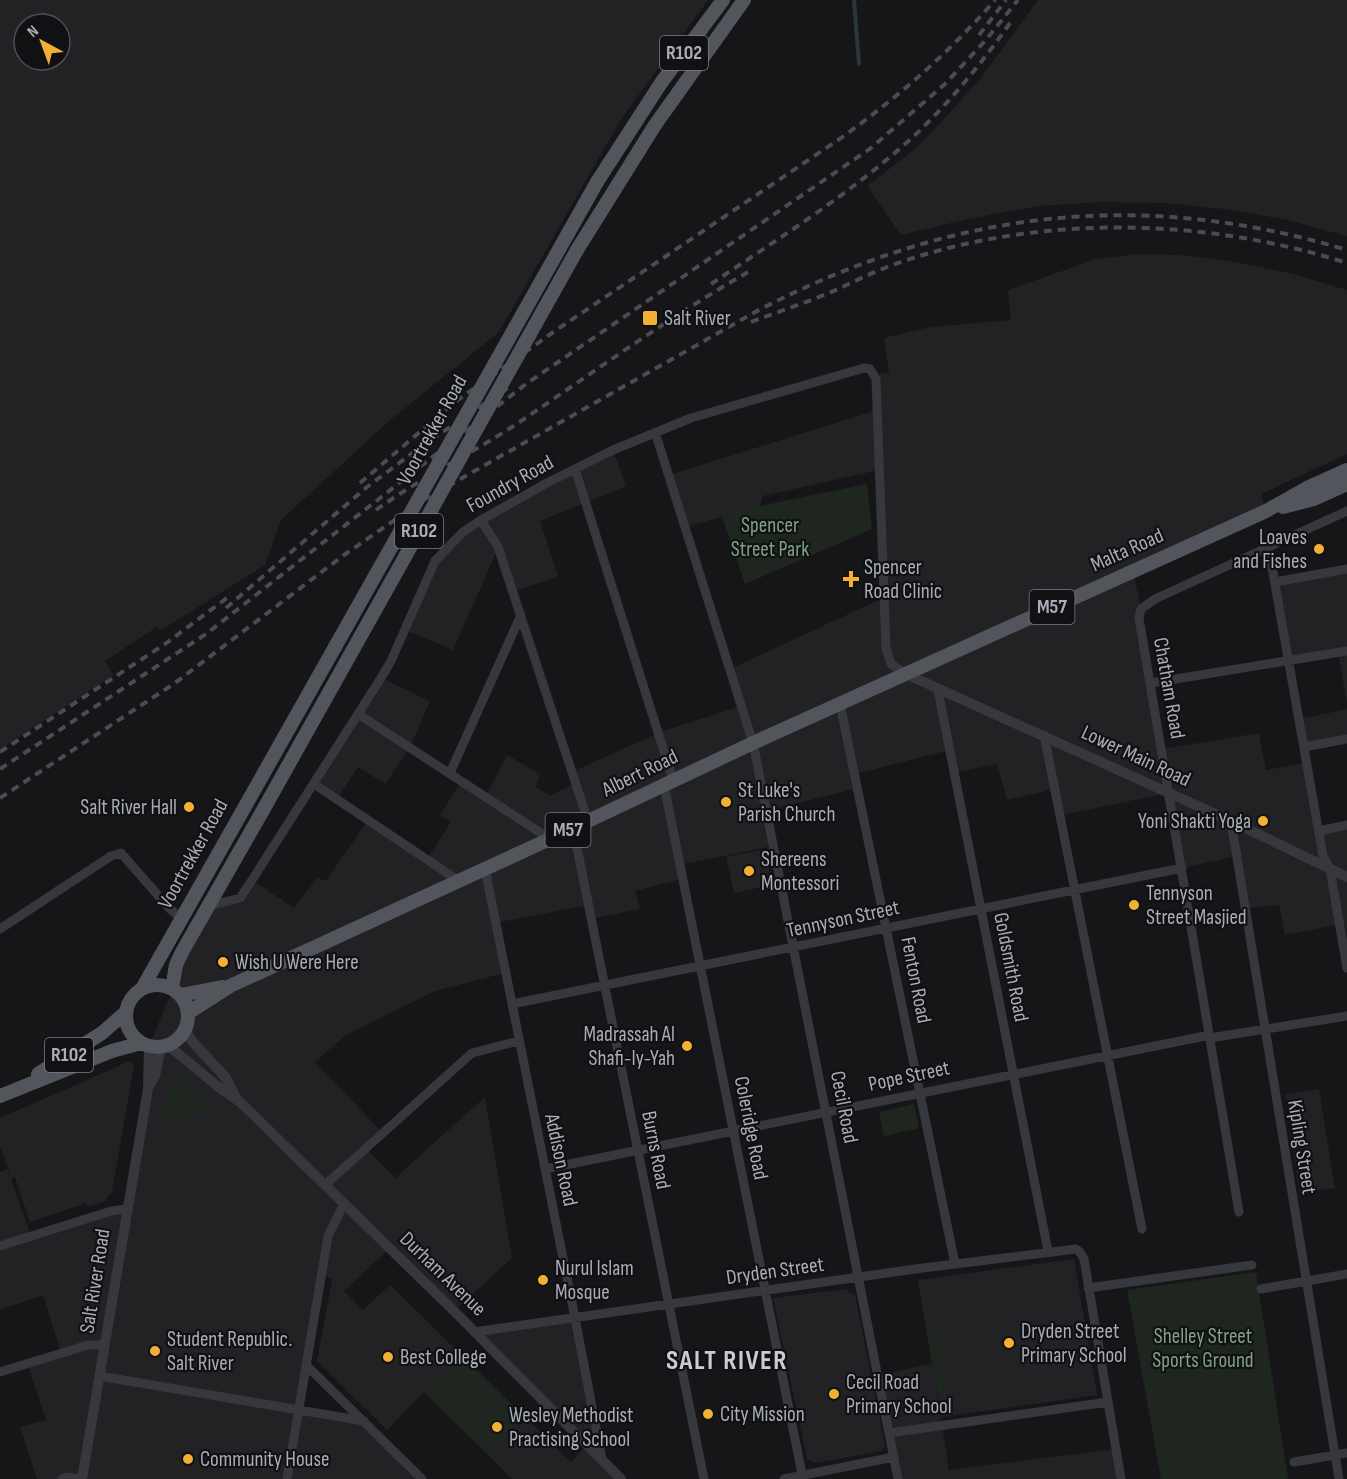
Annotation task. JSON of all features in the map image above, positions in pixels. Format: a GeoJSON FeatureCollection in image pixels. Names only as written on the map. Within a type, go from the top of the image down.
{"type":"FeatureCollection","features":[{"type":"Feature","properties":{"kind":"main road","name":"Voortrekker Road"},"geometry":{"type":"LineString","coordinates":[[143,987],[597,182],[661,83],[723,0]]}},
{"type":"Feature","properties":{"kind":"main road","name":"Voortrekker Road"},"geometry":{"type":"LineString","coordinates":[[176,991],[176,965],[208,906],[606,201],[684,81],[744,0]]}},
{"type":"Feature","properties":{"kind":"main road","name":"Malta Road"},"geometry":{"type":"LineString","coordinates":[[906,674],[1266,511],[1307,488],[1347,470]]}},
{"type":"Feature","properties":{"kind":"main road","name":"Malta Road"},"geometry":{"type":"LineString","coordinates":[[1266,511],[1314,499],[1347,484]]}},
{"type":"Feature","properties":{"kind":"main road","name":"Albert Road"},"geometry":{"type":"LineString","coordinates":[[188,1013],[230,986],[906,674]]}},
{"type":"Feature","properties":{"kind":"main road"},"geometry":{"type":"LineString","coordinates":[[143,987],[153,984],[163,985],[176,991],[186,1004],[188,1013],[185,1030]]}},
{"type":"Feature","properties":{"kind":"main road","name":"Albert Road"},"geometry":{"type":"LineString","coordinates":[[176,991],[230,986]]}},
{"type":"Feature","properties":{"kind":"main road","name":"R102"},"geometry":{"type":"LineString","coordinates":[[4,1094],[102,1033],[126,1012],[133,995],[143,987]]}},
{"type":"Feature","properties":{"kind":"main road"},"geometry":{"type":"LineString","coordinates":[[126,1012],[129,1030],[154,1046]]}},
{"type":"Feature","properties":{"kind":"main road","name":"R102"},"geometry":{"type":"LineString","coordinates":[[4,1094],[112,1051],[154,1046],[177,1040],[185,1030]]}},
{"type":"Feature","properties":{"kind":"street","name":"Foundry Road"},"geometry":{"type":"LineString","coordinates":[[208,906],[240,898],[391,661],[435,561],[463,532],[575,469],[691,418],[864,368],[870,369],[875,375],[886,648],[891,664],[906,674]]}},
{"type":"Feature","properties":{"kind":"street","name":"Cecil Road"},"geometry":{"type":"LineString","coordinates":[[655,432],[753,743],[898,1479]]}},
{"type":"Feature","properties":{"kind":"street","name":"Coleridge Road"},"geometry":{"type":"LineString","coordinates":[[575,469],[660,732],[700,967],[802,1477]]}},
{"type":"Feature","properties":{"kind":"street","name":"Chatham Road"},"geometry":{"type":"LineString","coordinates":[[1239,1212],[1139,618],[1141,609],[1147,603],[1347,511]]}},
{"type":"Feature","properties":{"kind":"street"},"geometry":{"type":"LineString","coordinates":[[481,520],[498,547],[588,821]]}},
{"type":"Feature","properties":{"kind":"street"},"geometry":{"type":"LineString","coordinates":[[1270,556],[1318,831],[1323,856],[1330,869],[1347,968]]}},
{"type":"Feature","properties":{"kind":"street"},"geometry":{"type":"LineString","coordinates":[[1275,582],[1347,569]]}},
{"type":"Feature","properties":{"kind":"street"},"geometry":{"type":"LineString","coordinates":[[450,773],[521,615]]}},
{"type":"Feature","properties":{"kind":"street"},"geometry":{"type":"LineString","coordinates":[[1151,684],[1347,651]]}},
{"type":"Feature","properties":{"kind":"street","name":"Lower Main Road"},"geometry":{"type":"LineString","coordinates":[[906,674],[1231,821],[1347,877]]}},
{"type":"Feature","properties":{"kind":"street","name":"Goldsmith Road"},"geometry":{"type":"LineString","coordinates":[[938,690],[1048,1251]]}},
{"type":"Feature","properties":{"kind":"street","name":"Fenton Road"},"geometry":{"type":"LineString","coordinates":[[840,704],[955,1264]]}},
{"type":"Feature","properties":{"kind":"street"},"geometry":{"type":"LineString","coordinates":[[358,714],[550,839]]}},
{"type":"Feature","properties":{"kind":"street"},"geometry":{"type":"LineString","coordinates":[[1044,735],[1142,1228]]}},
{"type":"Feature","properties":{"kind":"street"},"geometry":{"type":"LineString","coordinates":[[1304,747],[1347,739]]}},
{"type":"Feature","properties":{"kind":"street"},"geometry":{"type":"LineString","coordinates":[[314,784],[459,881]]}},
{"type":"Feature","properties":{"kind":"street","name":"Kipling Street"},"geometry":{"type":"LineString","coordinates":[[1231,821],[1338,1479]]}},
{"type":"Feature","properties":{"kind":"street"},"geometry":{"type":"LineString","coordinates":[[1318,831],[1347,825]]}},
{"type":"Feature","properties":{"kind":"street","name":"Burns Road"},"geometry":{"type":"LineString","coordinates":[[573,828],[704,1479]]}},
{"type":"Feature","properties":{"kind":"street"},"geometry":{"type":"LineString","coordinates":[[0,929],[111,856],[122,853],[170,909],[182,919]]}},
{"type":"Feature","properties":{"kind":"street","name":"Tennyson Street"},"geometry":{"type":"LineString","coordinates":[[512,1005],[1182,868]]}},
{"type":"Feature","properties":{"kind":"street","name":"Addison Road"},"geometry":{"type":"LineString","coordinates":[[485,869],[602,1459]]}},
{"type":"Feature","properties":{"kind":"street","name":"Pope Street"},"geometry":{"type":"LineString","coordinates":[[545,1169],[1107,1054],[1347,1016]]}},
{"type":"Feature","properties":{"kind":"street","name":"Durham Avenue"},"geometry":{"type":"LineString","coordinates":[[185,1030],[192,1041],[226,1078],[236,1098]]}},
{"type":"Feature","properties":{"kind":"street"},"geometry":{"type":"LineString","coordinates":[[325,1185],[472,1053],[518,1041]]}},
{"type":"Feature","properties":{"kind":"street","name":"Salt River Road"},"geometry":{"type":"LineString","coordinates":[[81,1479],[148,1089],[154,1076],[154,1046]]}},
{"type":"Feature","properties":{"kind":"street","name":"Durham Avenue"},"geometry":{"type":"LineString","coordinates":[[154,1046],[173,1050],[217,1086],[236,1098],[621,1479]]}},
{"type":"Feature","properties":{"kind":"street"},"geometry":{"type":"LineString","coordinates":[[287,1479],[328,1236],[344,1204]]}},
{"type":"Feature","properties":{"kind":"street"},"geometry":{"type":"LineString","coordinates":[[0,1246],[111,1211],[127,1209]]}},
{"type":"Feature","properties":{"kind":"street","name":"Dryden Street"},"geometry":{"type":"LineString","coordinates":[[474,1332],[1071,1248],[1080,1251],[1084,1259],[1088,1288]]}},
{"type":"Feature","properties":{"kind":"street"},"geometry":{"type":"LineString","coordinates":[[1121,1479],[1088,1288],[1252,1265]]}},
{"type":"Feature","properties":{"kind":"street"},"geometry":{"type":"LineString","coordinates":[[1261,1289],[1347,1274]]}},
{"type":"Feature","properties":{"kind":"street"},"geometry":{"type":"LineString","coordinates":[[0,1372],[88,1344],[104,1345]]}},
{"type":"Feature","properties":{"kind":"street"},"geometry":{"type":"LineString","coordinates":[[306,1365],[422,1479]]}},
{"type":"Feature","properties":{"kind":"street"},"geometry":{"type":"LineString","coordinates":[[99,1376],[364,1421]]}},
{"type":"Feature","properties":{"kind":"street"},"geometry":{"type":"LineString","coordinates":[[889,1433],[1108,1402]]}},
{"type":"Feature","properties":{"kind":"street"},"geometry":{"type":"LineString","coordinates":[[1294,1462],[1347,1453]]}},
{"type":"Feature","properties":{"kind":"street"},"geometry":{"type":"LineString","coordinates":[[784,1479],[894,1457]]}},
{"type":"Feature","properties":{"kind":"street"},"geometry":{"type":"LineString","coordinates":[[62,1479],[67,1477],[81,1479]]}},
{"type":"Feature","properties":{"kind":"shaded area"},"geometry":{"type":"Polygon","coordinates":[[[0,0],[708,0],[622,118],[499,332],[389,421],[281,520],[265,565],[160,631],[157,627],[105,661],[114,675],[0,749],[0,0]]]}},
{"type":"Feature","properties":{"kind":"shaded area"},"geometry":{"type":"Polygon","coordinates":[[[1038,0],[1347,0],[1347,236],[1287,220],[1234,210],[1165,203],[1101,202],[1039,206],[968,219],[901,235],[867,186],[914,150],[946,117],[981,78],[1038,0]]]}},
{"type":"Feature","properties":{"kind":"shaded area"},"geometry":{"type":"Polygon","coordinates":[[[1137,254],[1179,255],[1231,261],[1293,274],[1347,290],[1347,454],[1261,494],[1266,511],[1133,571],[1162,749],[1259,733],[1266,770],[1307,763],[1319,830],[1347,825],[1347,952],[1340,924],[1285,935],[1279,905],[1246,908],[1237,856],[1182,868],[1169,793],[1061,815],[1055,789],[1007,800],[997,764],[954,773],[950,750],[855,774],[858,788],[766,811],[773,846],[679,865],[681,879],[635,891],[640,909],[591,919],[588,905],[495,923],[505,973],[435,991],[346,1035],[315,1062],[384,1134],[367,1150],[395,1178],[485,1097],[512,1258],[454,1311],[389,1249],[344,1291],[363,1310],[390,1285],[571,1462],[587,1445],[474,1332],[575,1318],[601,1459],[621,1479],[512,1479],[424,1392],[387,1430],[317,1361],[332,1280],[322,1272],[300,1409],[364,1421],[422,1479],[37,1479],[20,1427],[46,1420],[27,1363],[61,1352],[43,1295],[0,1310],[0,1172],[7,1169],[11,1176],[0,1146],[0,1118],[130,1061],[134,1064],[112,1192],[104,1202],[87,1207],[86,1203],[30,1222],[15,1177],[11,1179],[31,1236],[126,1209],[149,1046],[208,906],[240,898],[252,880],[294,908],[317,878],[326,881],[368,820],[427,859],[451,822],[440,815],[462,781],[486,796],[507,755],[540,774],[536,787],[550,796],[575,783],[572,772],[660,732],[741,706],[730,669],[885,597],[879,470],[763,496],[760,506],[685,527],[669,475],[877,410],[875,375],[889,372],[884,338],[930,327],[1011,320],[1008,290],[1096,259],[1137,254]]]}},
{"type":"Feature","properties":{"kind":"shaded area"},"geometry":{"type":"Polygon","coordinates":[[[613,450],[626,486],[540,521],[558,576],[513,592],[498,548],[453,650],[404,629],[435,561],[463,532],[613,450]]]}},
{"type":"Feature","properties":{"kind":"shaded area"},"geometry":{"type":"Polygon","coordinates":[[[1347,569],[1347,703],[1338,652],[1288,660],[1275,582],[1347,569]]]}},
{"type":"Feature","properties":{"kind":"shaded area"},"geometry":{"type":"Polygon","coordinates":[[[381,678],[430,701],[410,747],[385,784],[358,767],[337,799],[314,784],[381,678]]]}},
{"type":"Feature","properties":{"kind":"shaded area"},"geometry":{"type":"Polygon","coordinates":[[[1347,709],[1347,739],[1304,747],[1300,719],[1347,709]]]}},
{"type":"Feature","properties":{"kind":"shaded area","name":"Shereens Montessori"},"geometry":{"type":"Polygon","coordinates":[[[765,849],[772,885],[734,893],[726,857],[765,849]]]}},
{"type":"Feature","properties":{"kind":"shaded area"},"geometry":{"type":"Polygon","coordinates":[[[1319,1089],[1335,1188],[1300,1194],[1285,1095],[1319,1089]]]}},
{"type":"Feature","properties":{"kind":"shaded area","name":"Dryden Street Primary School"},"geometry":{"type":"Polygon","coordinates":[[[1074,1259],[1097,1395],[942,1417],[934,1375],[949,1470],[1116,1449],[1121,1479],[898,1479],[879,1375],[932,1364],[918,1280],[1074,1259]]]}},
{"type":"Feature","properties":{"kind":"shaded area","name":"Cecil Road Primary School"},"geometry":{"type":"Polygon","coordinates":[[[845,1289],[855,1296],[885,1445],[882,1451],[815,1463],[807,1459],[773,1298],[845,1289]]]}},
{"type":"Feature","properties":{"kind":"green space","name":"Spencer Street Park"},"geometry":{"type":"Polygon","coordinates":[[[867,484],[872,529],[745,584],[722,516],[867,484]]]}},
{"type":"Feature","properties":{"kind":"green space"},"geometry":{"type":"Polygon","coordinates":[[[171,1073],[183,1078],[215,1111],[196,1115],[174,1125],[162,1124],[171,1073]]]}},
{"type":"Feature","properties":{"kind":"green space"},"geometry":{"type":"Polygon","coordinates":[[[914,1104],[919,1128],[884,1136],[879,1112],[914,1104]]]}},
{"type":"Feature","properties":{"kind":"green space","name":"Shelley Street Sports Ground"},"geometry":{"type":"Polygon","coordinates":[[[1256,1272],[1288,1479],[1161,1479],[1127,1290],[1256,1272]]]}},
{"type":"Feature","properties":{"kind":"green space"},"geometry":{"type":"Polygon","coordinates":[[[941,1334],[950,1389],[937,1391],[928,1336],[941,1334]]]}},
{"type":"Feature","properties":{"kind":"green space"},"geometry":{"type":"Polygon","coordinates":[[[461,1357],[524,1420],[490,1454],[427,1392],[461,1357]]]}},
{"type":"Feature","properties":{"kind":"waterway"},"geometry":{"type":"LineString","coordinates":[[854,0],[859,64]]}},
{"type":"Feature","properties":{"kind":"railway"},"geometry":{"type":"LineString","coordinates":[[360,483],[455,402],[552,333],[841,138],[903,90],[941,56],[995,0]]}},
{"type":"Feature","properties":{"kind":"railway"},"geometry":{"type":"LineString","coordinates":[[979,35],[1006,0]]}},
{"type":"Feature","properties":{"kind":"railway"},"geometry":{"type":"LineString","coordinates":[[0,769],[206,634],[526,384],[871,148],[945,84],[985,41],[1018,0]]}},
{"type":"Feature","properties":{"kind":"railway"},"geometry":{"type":"LineString","coordinates":[[711,284],[816,213],[891,156],[953,96],[1010,23]]}},
{"type":"Feature","properties":{"kind":"railway"},"geometry":{"type":"LineString","coordinates":[[0,798],[175,683],[344,555],[425,499],[757,311],[829,277],[901,250],[973,231],[1046,219],[1119,215],[1194,219],[1270,230],[1347,250]]}},
{"type":"Feature","properties":{"kind":"railway"},"geometry":{"type":"LineString","coordinates":[[751,322],[819,297],[895,264],[950,248],[1006,236],[1063,230],[1121,228],[1178,230],[1236,237],[1292,248],[1347,263]]}},
{"type":"Feature","properties":{"kind":"railway"},"geometry":{"type":"LineString","coordinates":[[376,510],[512,427],[658,328],[748,272]]}},
{"type":"Feature","properties":{"kind":"railway"},"geometry":{"type":"LineString","coordinates":[[226,608],[367,487],[422,446],[512,385]]}},
{"type":"Feature","properties":{"kind":"railway"},"geometry":{"type":"LineString","coordinates":[[0,752],[165,644],[231,595]]}},
{"type":"Feature","properties":{"kind":"place","name":"Salt River"},"geometry":{"type":"Point","coordinates":[650,318]}},
{"type":"Feature","properties":{"kind":"place","name":"Loaves and Fishes"},"geometry":{"type":"Point","coordinates":[1319,549]}},
{"type":"Feature","properties":{"kind":"place","name":"Spencer Road Clinic"},"geometry":{"type":"Point","coordinates":[851,579]}},
{"type":"Feature","properties":{"kind":"place","name":"St Luke's Parish Church"},"geometry":{"type":"Point","coordinates":[726,802]}},
{"type":"Feature","properties":{"kind":"place","name":"Salt River Hall"},"geometry":{"type":"Point","coordinates":[189,807]}},
{"type":"Feature","properties":{"kind":"place","name":"Yoni Shakti Yoga"},"geometry":{"type":"Point","coordinates":[1263,821]}},
{"type":"Feature","properties":{"kind":"place","name":"Shereens Montessori"},"geometry":{"type":"Point","coordinates":[749,871]}},
{"type":"Feature","properties":{"kind":"place","name":"Tennyson Street Masjied"},"geometry":{"type":"Point","coordinates":[1134,905]}},
{"type":"Feature","properties":{"kind":"place","name":"Wish U Were Here"},"geometry":{"type":"Point","coordinates":[223,962]}},
{"type":"Feature","properties":{"kind":"place","name":"Madrassah Al Shafi-Iy-Yah"},"geometry":{"type":"Point","coordinates":[687,1046]}},
{"type":"Feature","properties":{"kind":"place","name":"Nurul Islam Mosque"},"geometry":{"type":"Point","coordinates":[543,1280]}},
{"type":"Feature","properties":{"kind":"place","name":"Dryden Street Primary School"},"geometry":{"type":"Point","coordinates":[1009,1343]}},
{"type":"Feature","properties":{"kind":"place","name":"Student Republic. Salt River"},"geometry":{"type":"Point","coordinates":[155,1351]}},
{"type":"Feature","properties":{"kind":"place","name":"Best College"},"geometry":{"type":"Point","coordinates":[388,1357]}},
{"type":"Feature","properties":{"kind":"place","name":"Cecil Road Primary School"},"geometry":{"type":"Point","coordinates":[834,1394]}},
{"type":"Feature","properties":{"kind":"place","name":"City Mission"},"geometry":{"type":"Point","coordinates":[708,1414]}},
{"type":"Feature","properties":{"kind":"place","name":"Wesley Methodist Practising School"},"geometry":{"type":"Point","coordinates":[497,1427]}},
{"type":"Feature","properties":{"kind":"place","name":"Community House"},"geometry":{"type":"Point","coordinates":[188,1459]}},
{"type":"Feature","properties":{"kind":"district","name":"SALT RIVER"},"geometry":{"type":"Point","coordinates":[727,1361]}}]}
